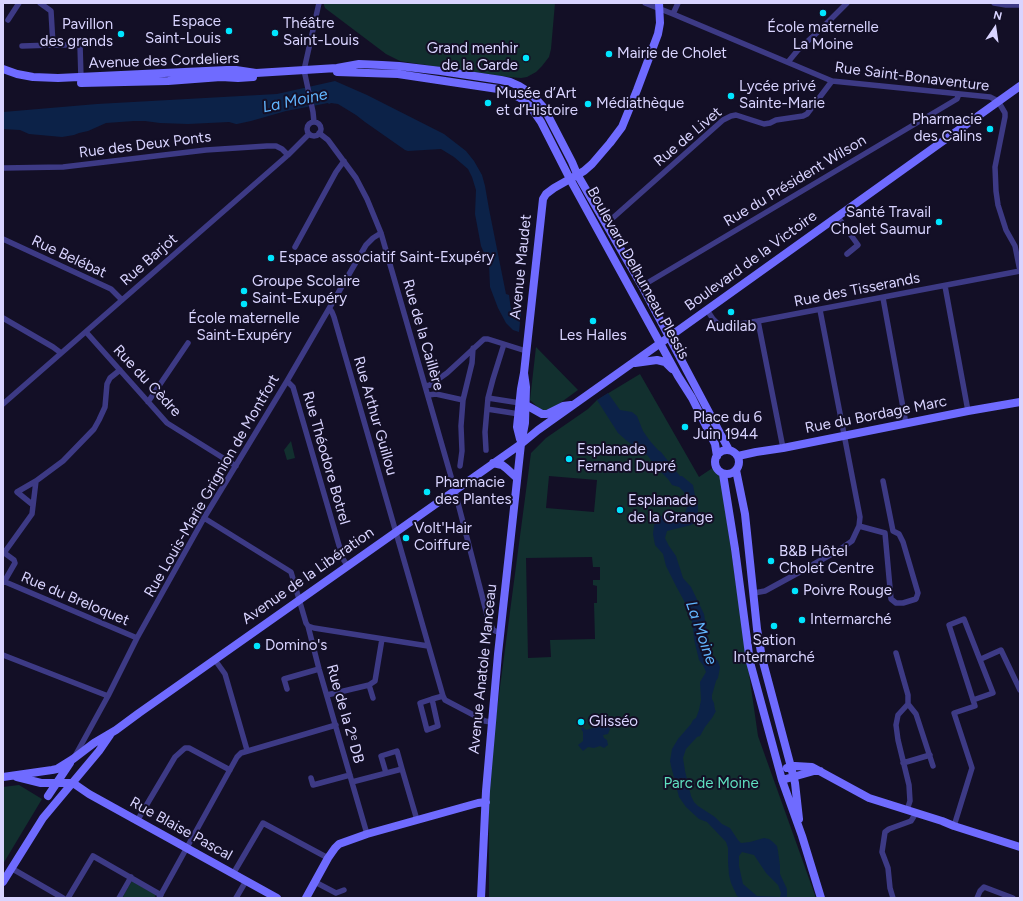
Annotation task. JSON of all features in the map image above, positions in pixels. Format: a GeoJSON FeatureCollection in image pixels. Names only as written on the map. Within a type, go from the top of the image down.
{"type":"FeatureCollection","features":[{"type":"Feature","properties":{"kind":"main road","name":"Avenue Maudet"},"geometry":{"type":"LineString","coordinates":[[521,444],[517,427],[526,387],[524,373],[543,199],[546,194],[588,168],[601,155],[622,127],[658,34],[660,23],[659,6]]}},
{"type":"Feature","properties":{"kind":"main road","name":"Boulevard Delhumeau Plessis"},"geometry":{"type":"LineString","coordinates":[[304,75],[359,64],[441,70],[510,82],[525,90],[535,98],[544,108],[572,162],[574,177],[678,376],[692,398],[710,432],[715,444],[717,456]]}},
{"type":"Feature","properties":{"kind":"main road","name":"Avenue des Cordeliers"},"geometry":{"type":"LineString","coordinates":[[3,69],[17,74],[58,78],[236,70],[256,74],[304,75]]}},
{"type":"Feature","properties":{"kind":"main road"},"geometry":{"type":"LineString","coordinates":[[304,75],[333,72],[398,74],[498,89],[520,98],[530,106]]}},
{"type":"Feature","properties":{"kind":"main road","name":"Avenue des Cordeliers"},"geometry":{"type":"LineString","coordinates":[[3,75],[38,82],[82,83],[304,75]]}},
{"type":"Feature","properties":{"kind":"main road","name":"Boulevard de la Victoire"},"geometry":{"type":"LineString","coordinates":[[521,444],[538,430],[1020,86]]}},
{"type":"Feature","properties":{"kind":"main road","name":"Boulevard Delhumeau Plessis"},"geometry":{"type":"LineString","coordinates":[[530,106],[574,177],[606,224],[642,286],[729,450]]}},
{"type":"Feature","properties":{"kind":"main road"},"geometry":{"type":"LineString","coordinates":[[632,364],[657,360],[666,362],[678,376]]}},
{"type":"Feature","properties":{"kind":"main road","name":"Rue du Bordage Marc"},"geometry":{"type":"LineString","coordinates":[[738,456],[1020,402]]}},
{"type":"Feature","properties":{"kind":"main road"},"geometry":{"type":"LineString","coordinates":[[523,404],[542,414],[547,414],[563,406],[574,405]]}},
{"type":"Feature","properties":{"kind":"main road","name":"Avenue Maudet"},"geometry":{"type":"LineString","coordinates":[[521,444],[525,423],[523,404]]}},
{"type":"Feature","properties":{"kind":"main road","name":"Avenue de la Libération"},"geometry":{"type":"LineString","coordinates":[[3,777],[52,770],[61,767],[94,743],[112,733],[521,444]]}},
{"type":"Feature","properties":{"kind":"main road","name":"Avenue Anatole Manceau"},"geometry":{"type":"LineString","coordinates":[[481,898],[492,722],[500,633],[521,444]]}},
{"type":"Feature","properties":{"kind":"main road"},"geometry":{"type":"LineString","coordinates":[[729,450],[736,453],[739,463],[736,470],[730,474],[723,474],[715,465],[715,459],[722,451],[729,450]]}},
{"type":"Feature","properties":{"kind":"main road"},"geometry":{"type":"LineString","coordinates":[[493,463],[502,465],[517,478]]}},
{"type":"Feature","properties":{"kind":"main road"},"geometry":{"type":"LineString","coordinates":[[736,470],[745,514],[757,629],[763,663],[791,767],[796,779],[802,836]]}},
{"type":"Feature","properties":{"kind":"main road"},"geometry":{"type":"LineString","coordinates":[[723,474],[750,662],[782,780],[802,836],[821,898]]}},
{"type":"Feature","properties":{"kind":"main road","name":"Avenue de la Libération"},"geometry":{"type":"LineString","coordinates":[[43,818],[99,751],[112,733]]}},
{"type":"Feature","properties":{"kind":"main road","name":"Avenue de la Libération"},"geometry":{"type":"LineString","coordinates":[[43,818],[48,796],[73,759]]}},
{"type":"Feature","properties":{"kind":"main road"},"geometry":{"type":"LineString","coordinates":[[779,770],[795,766],[812,766],[869,798],[1020,847]]}},
{"type":"Feature","properties":{"kind":"main road"},"geometry":{"type":"LineString","coordinates":[[782,780],[796,779],[814,771],[821,772]]}},
{"type":"Feature","properties":{"kind":"main road"},"geometry":{"type":"LineString","coordinates":[[12,776],[41,783],[73,783]]}},
{"type":"Feature","properties":{"kind":"main road"},"geometry":{"type":"LineString","coordinates":[[41,783],[47,789],[48,796]]}},
{"type":"Feature","properties":{"kind":"main road","name":"Rue Blaise Pascal"},"geometry":{"type":"LineString","coordinates":[[73,783],[86,792],[277,898]]}},
{"type":"Feature","properties":{"kind":"main road"},"geometry":{"type":"LineString","coordinates":[[306,898],[328,858],[339,844],[416,820],[486,802]]}},
{"type":"Feature","properties":{"kind":"main road"},"geometry":{"type":"LineString","coordinates":[[3,882],[43,818]]}},
{"type":"Feature","properties":{"kind":"street"},"geometry":{"type":"LineString","coordinates":[[8,20],[19,3]]}},
{"type":"Feature","properties":{"kind":"street"},"geometry":{"type":"LineString","coordinates":[[40,3],[51,11],[53,45]]}},
{"type":"Feature","properties":{"kind":"street"},"geometry":{"type":"LineString","coordinates":[[314,122],[304,75],[319,3]]}},
{"type":"Feature","properties":{"kind":"street","name":"Rue Saint-Bonaventure"},"geometry":{"type":"LineString","coordinates":[[645,3],[659,6],[673,14],[832,81],[990,97],[998,101]]}},
{"type":"Feature","properties":{"kind":"street"},"geometry":{"type":"LineString","coordinates":[[673,14],[678,3]]}},
{"type":"Feature","properties":{"kind":"street"},"geometry":{"type":"LineString","coordinates":[[788,62],[798,50],[847,3]]}},
{"type":"Feature","properties":{"kind":"street"},"geometry":{"type":"LineString","coordinates":[[994,3],[1020,5]]}},
{"type":"Feature","properties":{"kind":"street"},"geometry":{"type":"LineString","coordinates":[[22,46],[80,45],[81,78]]}},
{"type":"Feature","properties":{"kind":"street","name":"Rue de Livet"},"geometry":{"type":"LineString","coordinates":[[606,224],[723,120],[736,115],[764,124],[776,120],[803,116],[807,114],[832,81]]}},
{"type":"Feature","properties":{"kind":"street","name":"Rue du Président Wilson"},"geometry":{"type":"LineString","coordinates":[[642,286],[956,99],[959,94]]}},
{"type":"Feature","properties":{"kind":"street"},"geometry":{"type":"LineString","coordinates":[[530,106],[535,98]]}},
{"type":"Feature","properties":{"kind":"street"},"geometry":{"type":"LineString","coordinates":[[998,101],[1006,117],[995,167],[996,190],[998,205],[1006,230],[1018,245],[1020,271]]}},
{"type":"Feature","properties":{"kind":"street"},"geometry":{"type":"LineString","coordinates":[[309,123],[318,123],[320,127],[319,133],[316,135],[309,134],[307,128],[309,123]]}},
{"type":"Feature","properties":{"kind":"street","name":"Rue de la Caillère"},"geometry":{"type":"LineString","coordinates":[[319,133],[328,140],[356,178],[367,198],[381,233],[455,490],[487,615],[493,630],[500,633]]}},
{"type":"Feature","properties":{"kind":"street","name":"Rue Barjot"},"geometry":{"type":"LineString","coordinates":[[3,404],[288,155],[309,134]]}},
{"type":"Feature","properties":{"kind":"street","name":"Rue des Deux Ponts"},"geometry":{"type":"LineString","coordinates":[[3,168],[63,167],[206,150],[267,146],[276,146],[288,155]]}},
{"type":"Feature","properties":{"kind":"street"},"geometry":{"type":"LineString","coordinates":[[295,247],[336,172],[344,161]]}},
{"type":"Feature","properties":{"kind":"street"},"geometry":{"type":"LineString","coordinates":[[838,217],[858,245],[847,254]]}},
{"type":"Feature","properties":{"kind":"street","name":"Rue Louis-Marie Grignion de Montfort"},"geometry":{"type":"LineString","coordinates":[[73,759],[108,696],[137,638],[204,518],[330,309],[366,245],[381,233]]}},
{"type":"Feature","properties":{"kind":"street","name":"Rue Belébat"},"geometry":{"type":"LineString","coordinates":[[3,239],[111,289],[122,300]]}},
{"type":"Feature","properties":{"kind":"street","name":"Rue des Tisserands"},"geometry":{"type":"LineString","coordinates":[[707,310],[721,327],[820,310],[1020,271]]}},
{"type":"Feature","properties":{"kind":"street"},"geometry":{"type":"LineString","coordinates":[[945,286],[968,411]]}},
{"type":"Feature","properties":{"kind":"street"},"geometry":{"type":"LineString","coordinates":[[883,298],[906,424]]}},
{"type":"Feature","properties":{"kind":"street","name":"Rue Arthur Guillou"},"geometry":{"type":"LineString","coordinates":[[330,309],[334,317],[443,696]]}},
{"type":"Feature","properties":{"kind":"street"},"geometry":{"type":"LineString","coordinates":[[754,594],[765,591],[839,550],[852,541],[859,526],[860,517],[820,310]]}},
{"type":"Feature","properties":{"kind":"street"},"geometry":{"type":"LineString","coordinates":[[3,318],[61,353]]}},
{"type":"Feature","properties":{"kind":"street"},"geometry":{"type":"LineString","coordinates":[[758,321],[782,448]]}},
{"type":"Feature","properties":{"kind":"street","name":"Rue du Cèdre"},"geometry":{"type":"LineString","coordinates":[[86,332],[166,423],[236,466]]}},
{"type":"Feature","properties":{"kind":"street"},"geometry":{"type":"LineString","coordinates":[[426,386],[430,385],[447,373],[484,339],[526,351]]}},
{"type":"Feature","properties":{"kind":"street"},"geometry":{"type":"LineString","coordinates":[[148,402],[188,343]]}},
{"type":"Feature","properties":{"kind":"street"},"geometry":{"type":"LineString","coordinates":[[486,450],[488,398],[504,344]]}},
{"type":"Feature","properties":{"kind":"street"},"geometry":{"type":"LineString","coordinates":[[460,466],[462,451],[461,426],[463,400],[472,363],[473,348]]}},
{"type":"Feature","properties":{"kind":"street"},"geometry":{"type":"LineString","coordinates":[[33,505],[17,492],[36,482],[63,461],[94,429],[105,407],[110,378],[120,370]]}},
{"type":"Feature","properties":{"kind":"street","name":"Rue Théodore Botrel"},"geometry":{"type":"LineString","coordinates":[[287,381],[293,387],[343,558],[347,566]]}},
{"type":"Feature","properties":{"kind":"street"},"geometry":{"type":"LineString","coordinates":[[428,395],[436,394],[463,400]]}},
{"type":"Feature","properties":{"kind":"street"},"geometry":{"type":"LineString","coordinates":[[488,398],[523,404]]}},
{"type":"Feature","properties":{"kind":"street"},"geometry":{"type":"LineString","coordinates":[[487,408],[519,414]]}},
{"type":"Feature","properties":{"kind":"street"},"geometry":{"type":"LineString","coordinates":[[3,582],[15,563],[14,560],[4,553],[32,514],[36,482]]}},
{"type":"Feature","properties":{"kind":"street"},"geometry":{"type":"LineString","coordinates":[[883,482],[892,531]]}},
{"type":"Feature","properties":{"kind":"street","name":"Rue de la 2ᵉ DB"},"geometry":{"type":"LineString","coordinates":[[204,518],[291,572],[368,834]]}},
{"type":"Feature","properties":{"kind":"street"},"geometry":{"type":"LineString","coordinates":[[859,526],[885,533],[892,531],[899,534],[903,542],[918,593],[916,599],[903,603],[896,603],[891,599],[885,533]]}},
{"type":"Feature","properties":{"kind":"street","name":"Rue du Breloquet"},"geometry":{"type":"LineString","coordinates":[[3,582],[137,638]]}},
{"type":"Feature","properties":{"kind":"street"},"geometry":{"type":"LineString","coordinates":[[954,826],[972,768],[954,713],[975,706],[973,700],[949,625],[964,619],[993,693],[973,700]]}},
{"type":"Feature","properties":{"kind":"street"},"geometry":{"type":"LineString","coordinates":[[308,626],[428,646]]}},
{"type":"Feature","properties":{"kind":"street"},"geometry":{"type":"LineString","coordinates":[[327,695],[369,685],[375,681],[382,639]]}},
{"type":"Feature","properties":{"kind":"street"},"geometry":{"type":"LineString","coordinates":[[981,660],[1001,650],[1020,690]]}},
{"type":"Feature","properties":{"kind":"street"},"geometry":{"type":"LineString","coordinates":[[896,653],[908,695],[908,704],[916,714],[933,766]]}},
{"type":"Feature","properties":{"kind":"street"},"geometry":{"type":"LineString","coordinates":[[3,654],[108,696]]}},
{"type":"Feature","properties":{"kind":"street"},"geometry":{"type":"LineString","coordinates":[[215,660],[225,674],[247,750]]}},
{"type":"Feature","properties":{"kind":"street"},"geometry":{"type":"LineString","coordinates":[[287,689],[284,679],[319,669]]}},
{"type":"Feature","properties":{"kind":"street"},"geometry":{"type":"LineString","coordinates":[[369,685],[373,698]]}},
{"type":"Feature","properties":{"kind":"street"},"geometry":{"type":"LineString","coordinates":[[432,699],[438,726],[427,730],[420,703],[432,699],[443,696],[445,700],[485,721],[492,722]]}},
{"type":"Feature","properties":{"kind":"street"},"geometry":{"type":"LineString","coordinates":[[907,810],[910,801],[909,785],[898,740],[896,724],[898,715],[908,704]]}},
{"type":"Feature","properties":{"kind":"street"},"geometry":{"type":"LineString","coordinates":[[68,898],[92,856],[131,877],[160,896],[237,757],[241,753],[336,725]]}},
{"type":"Feature","properties":{"kind":"street"},"geometry":{"type":"LineString","coordinates":[[137,820],[175,757],[185,748],[189,748],[230,770]]}},
{"type":"Feature","properties":{"kind":"street"},"geometry":{"type":"LineString","coordinates":[[386,773],[381,756],[397,751],[416,820]]}},
{"type":"Feature","properties":{"kind":"street"},"geometry":{"type":"LineString","coordinates":[[903,763],[930,755]]}},
{"type":"Feature","properties":{"kind":"street"},"geometry":{"type":"LineString","coordinates":[[352,782],[402,769]]}},
{"type":"Feature","properties":{"kind":"street"},"geometry":{"type":"LineString","coordinates":[[311,778],[313,785],[350,775]]}},
{"type":"Feature","properties":{"kind":"street"},"geometry":{"type":"LineString","coordinates":[[893,898],[890,888],[888,868],[882,852],[885,832],[889,829],[911,821],[916,813]]}},
{"type":"Feature","properties":{"kind":"street"},"geometry":{"type":"LineString","coordinates":[[234,874],[263,823],[328,858]]}},
{"type":"Feature","properties":{"kind":"street"},"geometry":{"type":"LineString","coordinates":[[11,868],[63,898]]}},
{"type":"Feature","properties":{"kind":"street"},"geometry":{"type":"LineString","coordinates":[[119,898],[131,877]]}},
{"type":"Feature","properties":{"kind":"street"},"geometry":{"type":"LineString","coordinates":[[236,898],[246,881]]}},
{"type":"Feature","properties":{"kind":"street"},"geometry":{"type":"LineString","coordinates":[[315,882],[336,894],[344,890]]}},
{"type":"Feature","properties":{"kind":"street"},"geometry":{"type":"LineString","coordinates":[[977,898],[980,890],[984,887],[1003,896],[1014,898],[1020,896]]}},
{"type":"Feature","properties":{"kind":"green space"},"geometry":{"type":"Polygon","coordinates":[[[324,3],[555,3],[551,49],[549,57],[536,72],[527,77],[521,78],[400,61],[386,54],[325,8],[324,3]]]}},
{"type":"Feature","properties":{"kind":"green space"},"geometry":{"type":"Polygon","coordinates":[[[536,347],[578,390],[545,414],[530,400],[536,347]]]}},
{"type":"Feature","properties":{"kind":"green space","name":"Parc de Moine"},"geometry":{"type":"Polygon","coordinates":[[[640,374],[699,477],[714,467],[720,474],[758,736],[816,898],[489,898],[489,770],[531,453],[546,438],[588,409],[597,400],[640,374]],[[549,476],[546,508],[594,512],[597,480],[549,476]],[[592,557],[526,558],[528,658],[551,657],[550,640],[595,639],[594,603],[597,603],[597,586],[593,585],[593,580],[600,580],[600,567],[593,567],[592,557]]]}},
{"type":"Feature","properties":{"kind":"green space"},"geometry":{"type":"Polygon","coordinates":[[[291,441],[295,458],[287,460],[284,450],[291,441]]]}},
{"type":"Feature","properties":{"kind":"green space"},"geometry":{"type":"Polygon","coordinates":[[[19,785],[42,799],[3,864],[3,787],[19,785]]]}},
{"type":"Feature","properties":{"kind":"green space"},"geometry":{"type":"Polygon","coordinates":[[[132,881],[156,895],[154,898],[122,898],[132,881]]]}},
{"type":"Feature","properties":{"kind":"water"},"geometry":{"type":"Polygon","coordinates":[[[335,81],[367,95],[444,134],[466,151],[474,161],[482,175],[485,186],[506,294],[509,295],[511,310],[521,312],[519,332],[513,330],[506,323],[498,308],[490,287],[489,264],[481,246],[475,214],[476,190],[468,169],[454,157],[441,149],[405,150],[338,104],[328,103],[286,111],[237,124],[229,122],[188,124],[145,121],[106,123],[88,131],[62,137],[29,134],[20,130],[3,129],[3,112],[97,104],[277,94],[335,81]]]}},
{"type":"Feature","properties":{"kind":"water","name":"La Moine"},"geometry":{"type":"Polygon","coordinates":[[[608,393],[620,410],[632,412],[637,416],[643,431],[650,441],[680,476],[693,485],[695,496],[698,499],[698,516],[696,522],[691,525],[667,531],[665,538],[676,556],[683,578],[691,587],[704,614],[709,652],[718,661],[720,667],[712,695],[716,711],[700,736],[697,737],[686,749],[683,758],[685,771],[691,796],[694,802],[722,824],[730,828],[741,843],[764,838],[769,839],[777,846],[780,874],[787,889],[787,898],[740,898],[737,896],[729,875],[728,848],[726,842],[707,822],[699,819],[686,807],[679,797],[670,761],[672,749],[678,739],[696,718],[701,700],[700,682],[706,672],[699,660],[690,612],[666,566],[663,554],[655,545],[653,534],[654,525],[660,516],[674,517],[685,513],[687,507],[684,492],[679,487],[672,485],[648,456],[618,433],[597,400],[608,393]],[[742,852],[739,856],[739,866],[743,884],[757,896],[780,897],[781,893],[778,885],[766,873],[754,855],[742,852]]]}},
{"type":"Feature","properties":{"kind":"water"},"geometry":{"type":"Polygon","coordinates":[[[601,717],[605,719],[610,729],[608,734],[603,735],[607,740],[608,745],[604,748],[600,746],[594,748],[588,747],[583,751],[578,745],[583,741],[583,732],[581,729],[583,727],[586,730],[593,728],[597,724],[598,718],[601,717]]]}},
{"type":"Feature","properties":{"kind":"place","name":"École maternelle La Moine"},"geometry":{"type":"Point","coordinates":[823,13]}},
{"type":"Feature","properties":{"kind":"place","name":"Espace Saint-Louis"},"geometry":{"type":"Point","coordinates":[229,31]}},
{"type":"Feature","properties":{"kind":"place","name":"Théâtre Saint-Louis"},"geometry":{"type":"Point","coordinates":[275,33]}},
{"type":"Feature","properties":{"kind":"place","name":"Pavillon des grands"},"geometry":{"type":"Point","coordinates":[121,34]}},
{"type":"Feature","properties":{"kind":"place","name":"Mairie de Cholet"},"geometry":{"type":"Point","coordinates":[609,54]}},
{"type":"Feature","properties":{"kind":"place","name":"Grand menhir de la Garde"},"geometry":{"type":"Point","coordinates":[526,58]}},
{"type":"Feature","properties":{"kind":"place","name":"Lycée privé Sainte-Marie"},"geometry":{"type":"Point","coordinates":[731,96]}},
{"type":"Feature","properties":{"kind":"place","name":"Musée d’Art et d’Histoire"},"geometry":{"type":"Point","coordinates":[488,103]}},
{"type":"Feature","properties":{"kind":"place","name":"Médiathèque"},"geometry":{"type":"Point","coordinates":[588,104]}},
{"type":"Feature","properties":{"kind":"place","name":"Pharmacie des Calins"},"geometry":{"type":"Point","coordinates":[990,129]}},
{"type":"Feature","properties":{"kind":"place","name":"Santé Travail Cholet Saumur"},"geometry":{"type":"Point","coordinates":[939,222]}},
{"type":"Feature","properties":{"kind":"place","name":"Espace associatif Saint-Exupéry"},"geometry":{"type":"Point","coordinates":[271,258]}},
{"type":"Feature","properties":{"kind":"place","name":"Groupe Scolaire Saint-Exupéry"},"geometry":{"type":"Point","coordinates":[244,291]}},
{"type":"Feature","properties":{"kind":"place","name":"École maternelle Saint-Exupéry"},"geometry":{"type":"Point","coordinates":[244,304]}},
{"type":"Feature","properties":{"kind":"place","name":"Audilab"},"geometry":{"type":"Point","coordinates":[731,312]}},
{"type":"Feature","properties":{"kind":"place","name":"Les Halles"},"geometry":{"type":"Point","coordinates":[593,321]}},
{"type":"Feature","properties":{"kind":"place","name":"Place du 6 Juin 1944"},"geometry":{"type":"Point","coordinates":[685,427]}},
{"type":"Feature","properties":{"kind":"place","name":"Esplanade Fernand Dupré"},"geometry":{"type":"Point","coordinates":[569,459]}},
{"type":"Feature","properties":{"kind":"place","name":"Pharmacie des Plantes"},"geometry":{"type":"Point","coordinates":[427,492]}},
{"type":"Feature","properties":{"kind":"place","name":"Esplanade de la Grange"},"geometry":{"type":"Point","coordinates":[620,510]}},
{"type":"Feature","properties":{"kind":"place","name":"Volt'Hair Coiffure"},"geometry":{"type":"Point","coordinates":[406,538]}},
{"type":"Feature","properties":{"kind":"place","name":"B&B Hôtel Cholet Centre"},"geometry":{"type":"Point","coordinates":[771,561]}},
{"type":"Feature","properties":{"kind":"place","name":"Poivre Rouge"},"geometry":{"type":"Point","coordinates":[795,591]}},
{"type":"Feature","properties":{"kind":"place","name":"Intermarché"},"geometry":{"type":"Point","coordinates":[802,620]}},
{"type":"Feature","properties":{"kind":"place","name":"Sation Intermarché"},"geometry":{"type":"Point","coordinates":[774,626]}},
{"type":"Feature","properties":{"kind":"place","name":"Domino's"},"geometry":{"type":"Point","coordinates":[257,646]}},
{"type":"Feature","properties":{"kind":"place","name":"Glisséo"},"geometry":{"type":"Point","coordinates":[581,722]}}]}
